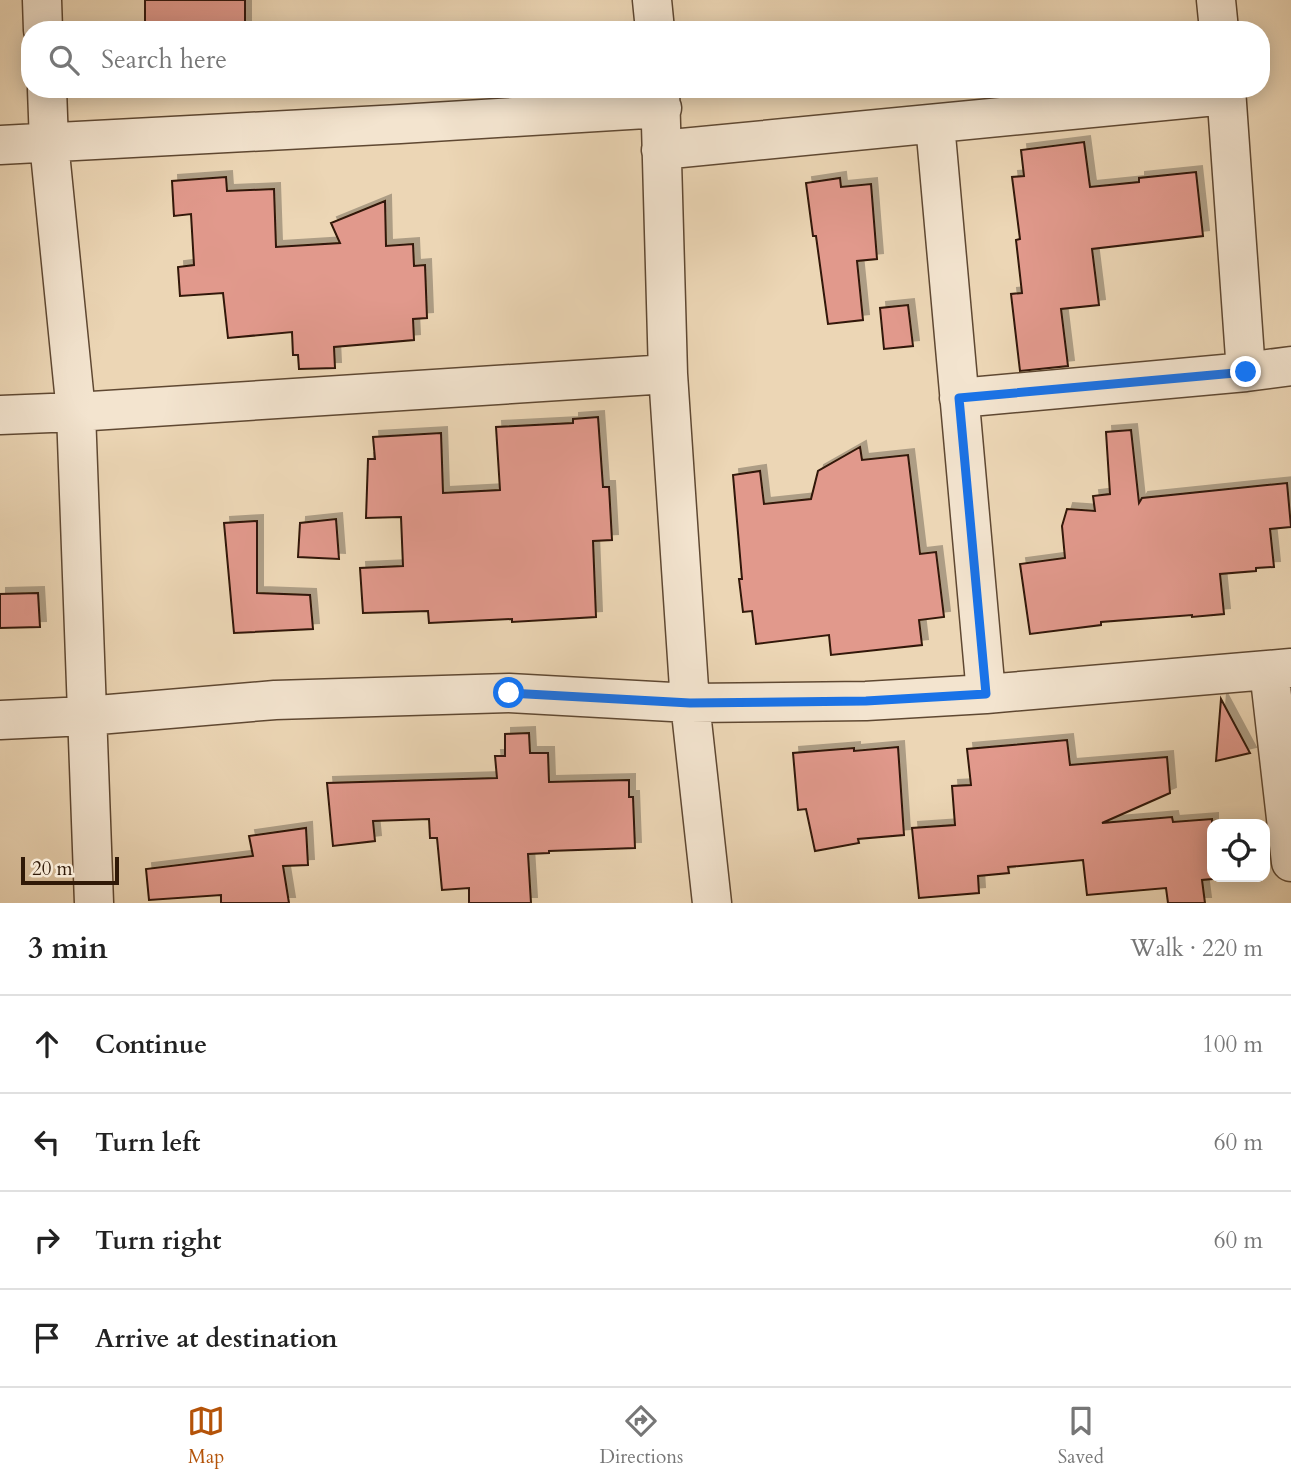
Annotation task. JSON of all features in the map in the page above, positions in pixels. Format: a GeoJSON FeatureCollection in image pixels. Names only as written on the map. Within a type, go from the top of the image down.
{"type":"FeatureCollection","features":[{"type":"Feature","properties":{"kind":"street"},"geometry":{"type":"LineString","coordinates":[[42,0],[43,21]]}},
{"type":"Feature","properties":{"kind":"street"},"geometry":{"type":"LineString","coordinates":[[652,0],[654,21]]}},
{"type":"Feature","properties":{"kind":"street"},"geometry":{"type":"LineString","coordinates":[[1216,0],[1218,21]]}},
{"type":"Feature","properties":{"kind":"street"},"geometry":{"type":"LineString","coordinates":[[47,98],[76,412],[94,903]]}},
{"type":"Feature","properties":{"kind":"street"},"geometry":{"type":"LineString","coordinates":[[661,150],[1171,98]]}},
{"type":"Feature","properties":{"kind":"street"},"geometry":{"type":"LineString","coordinates":[[1226,98],[1246,372]]}},
{"type":"Feature","properties":{"kind":"street"},"geometry":{"type":"LineString","coordinates":[[0,145],[50,144],[661,99],[668,374],[690,703],[712,903]]}},
{"type":"Feature","properties":{"kind":"street"},"geometry":{"type":"LineString","coordinates":[[934,124],[986,694]]}},
{"type":"Feature","properties":{"kind":"street"},"geometry":{"type":"LineString","coordinates":[[959,398],[1291,366]]}},
{"type":"Feature","properties":{"kind":"street"},"geometry":{"type":"LineString","coordinates":[[0,415],[668,374]]}},
{"type":"Feature","properties":{"kind":"street"},"geometry":{"type":"LineString","coordinates":[[0,720],[86,716],[275,700],[509,693],[690,703],[866,701],[986,694],[1280,669],[1291,862]]}},
{"type":"Feature","properties":{"kind":"building"},"geometry":{"type":"Polygon","coordinates":[[[145,0],[245,0],[245,21],[145,21],[145,0]]]}},
{"type":"Feature","properties":{"kind":"building"},"geometry":{"type":"Polygon","coordinates":[[[1084,142],[1090,187],[1196,172],[1203,236],[1092,249],[1099,305],[1061,309],[1068,366],[1020,371],[1011,294],[1022,293],[1016,240],[1020,239],[1012,177],[1024,176],[1021,150],[1084,142]]]}},
{"type":"Feature","properties":{"kind":"building"},"geometry":{"type":"Polygon","coordinates":[[[226,177],[227,191],[274,189],[276,247],[340,243],[331,223],[385,201],[386,246],[413,244],[414,266],[425,265],[427,318],[413,319],[414,340],[334,347],[335,368],[299,369],[298,355],[293,355],[292,332],[228,338],[223,293],[180,296],[178,267],[194,265],[191,214],[174,216],[172,181],[226,177]]]}},
{"type":"Feature","properties":{"kind":"building"},"geometry":{"type":"Polygon","coordinates":[[[840,178],[841,187],[871,184],[877,259],[857,261],[863,320],[828,324],[806,183],[840,178]]]}},
{"type":"Feature","properties":{"kind":"building"},"geometry":{"type":"Polygon","coordinates":[[[908,305],[913,346],[884,349],[880,308],[908,305]]]}},
{"type":"Feature","properties":{"kind":"building"},"geometry":{"type":"Polygon","coordinates":[[[598,417],[603,487],[609,487],[612,540],[593,541],[596,617],[429,623],[428,611],[363,613],[360,568],[403,566],[401,517],[366,518],[368,459],[375,459],[373,437],[441,433],[443,493],[500,490],[496,427],[573,423],[573,419],[598,417]]]}},
{"type":"Feature","properties":{"kind":"building"},"geometry":{"type":"Polygon","coordinates":[[[1131,430],[1139,503],[1142,498],[1287,483],[1291,527],[1270,529],[1274,567],[1220,574],[1224,614],[1101,622],[1101,625],[1030,634],[1020,564],[1065,558],[1062,526],[1067,509],[1095,511],[1093,496],[1110,494],[1106,432],[1131,430]]]}},
{"type":"Feature","properties":{"kind":"building"},"geometry":{"type":"Polygon","coordinates":[[[860,447],[862,460],[908,455],[920,554],[936,552],[944,617],[919,620],[922,645],[831,655],[829,635],[756,644],[752,611],[743,612],[733,475],[760,471],[764,504],[811,499],[818,471],[860,447]]]}},
{"type":"Feature","properties":{"kind":"building"},"geometry":{"type":"Polygon","coordinates":[[[336,519],[339,559],[298,557],[300,523],[336,519]]]}},
{"type":"Feature","properties":{"kind":"building"},"geometry":{"type":"Polygon","coordinates":[[[257,521],[257,593],[310,595],[313,629],[234,633],[224,523],[257,521]]]}},
{"type":"Feature","properties":{"kind":"building"},"geometry":{"type":"Polygon","coordinates":[[[38,593],[40,627],[0,628],[0,594],[38,593]]]}},
{"type":"Feature","properties":{"kind":"building"},"geometry":{"type":"Polygon","coordinates":[[[1221,699],[1250,753],[1216,761],[1221,699]]]}},
{"type":"Feature","properties":{"kind":"building"},"geometry":{"type":"Polygon","coordinates":[[[529,733],[530,753],[548,753],[549,782],[629,780],[629,797],[633,797],[635,848],[528,854],[531,903],[469,903],[469,888],[442,890],[437,838],[430,838],[429,819],[373,821],[375,841],[333,846],[327,783],[497,778],[495,756],[505,756],[505,734],[529,733]]]}},
{"type":"Feature","properties":{"kind":"building"},"geometry":{"type":"Polygon","coordinates":[[[1067,740],[1070,765],[1167,757],[1170,793],[1102,823],[1172,817],[1173,822],[1207,819],[1207,880],[1202,880],[1205,903],[1168,903],[1166,888],[1087,895],[1083,860],[1008,867],[1009,873],[978,876],[979,893],[919,898],[912,828],[955,825],[952,786],[971,785],[967,749],[1067,740]]]}},
{"type":"Feature","properties":{"kind":"building"},"geometry":{"type":"Polygon","coordinates":[[[898,747],[904,835],[858,839],[859,843],[815,851],[806,809],[798,810],[793,753],[898,747]]]}},
{"type":"Feature","properties":{"kind":"building"},"geometry":{"type":"Polygon","coordinates":[[[306,828],[308,865],[283,866],[289,903],[221,903],[221,895],[149,900],[146,869],[253,856],[249,836],[306,828]]]}},
{"type":"Feature","properties":{"kind":"route"},"geometry":{"type":"LineString","coordinates":[[509,693],[690,703],[866,701],[986,694],[959,398],[1246,372]]}}]}
